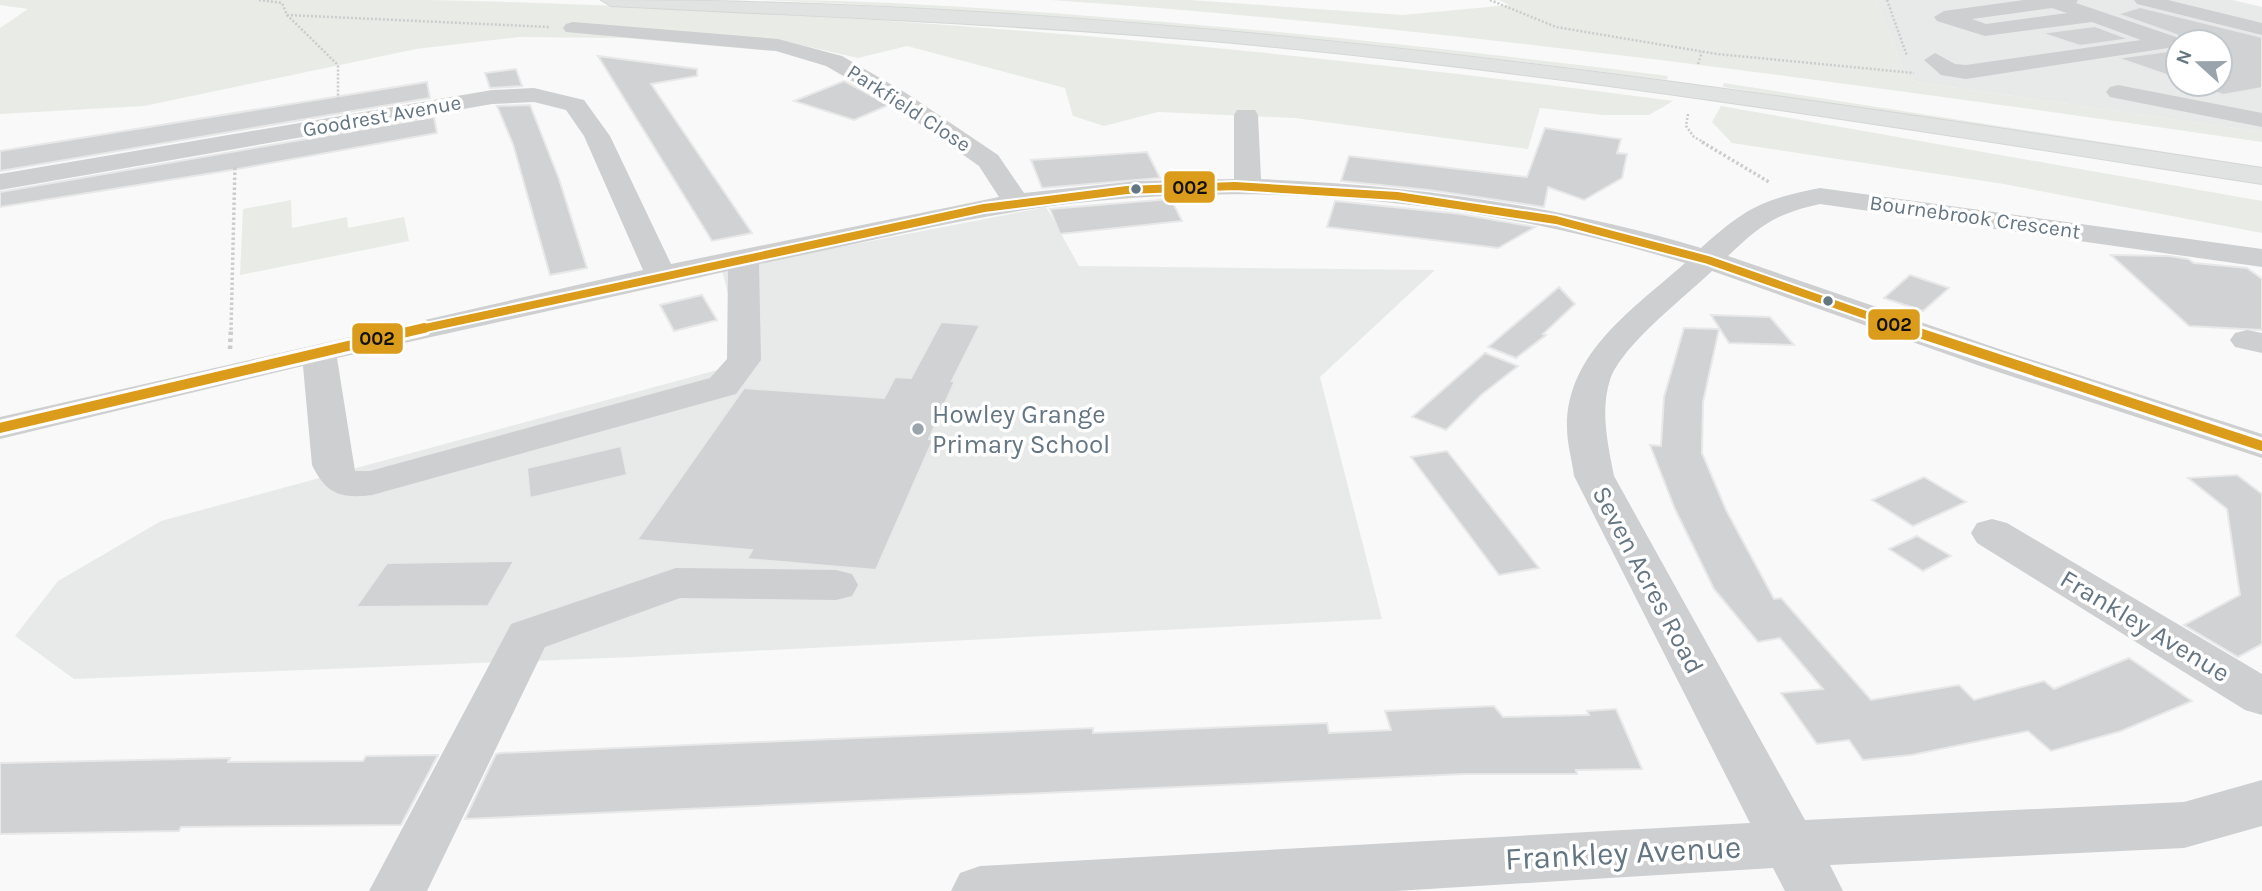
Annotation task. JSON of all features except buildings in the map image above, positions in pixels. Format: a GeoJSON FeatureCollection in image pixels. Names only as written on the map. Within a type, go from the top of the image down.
{"type":"FeatureCollection","features":[{"type":"Feature","properties":{"kind":"highway"},"geometry":{"type":"LineString","coordinates":[[611,0],[976,18],[1212,34],[1429,57],[1866,114],[2262,176]]}},
{"type":"Feature","properties":{"kind":"highway"},"geometry":{"type":"LineString","coordinates":[[923,0],[1202,20],[1432,42],[1666,70],[2262,152]]}},
{"type":"Feature","properties":{"kind":"highway"},"geometry":{"type":"LineString","coordinates":[[1866,114],[2262,191]]}},
{"type":"Feature","properties":{"kind":"highway"},"geometry":{"type":"LineString","coordinates":[[2059,125],[2262,160]]}},
{"type":"Feature","properties":{"kind":"street"},"geometry":{"type":"LineString","coordinates":[[2144,0],[2262,29]]}},
{"type":"Feature","properties":{"kind":"street"},"geometry":{"type":"LineString","coordinates":[[2196,0],[2262,15]]}},
{"type":"Feature","properties":{"kind":"street"},"geometry":{"type":"LineString","coordinates":[[1936,60],[1949,70],[1966,72],[2168,42],[2060,1],[1997,4],[1944,16],[1985,30],[2094,16]]}},
{"type":"Feature","properties":{"kind":"street","name":"Parkfield Close"},"geometry":{"type":"LineString","coordinates":[[573,28],[778,45],[834,61],[898,98],[989,160],[1017,203]]}},
{"type":"Feature","properties":{"kind":"street"},"geometry":{"type":"LineString","coordinates":[[2118,92],[2208,112],[2262,120]]}},
{"type":"Feature","properties":{"kind":"street","name":"Goodrest Avenue"},"geometry":{"type":"LineString","coordinates":[[0,181],[520,94],[564,100],[575,105],[597,136],[661,275]]}},
{"type":"Feature","properties":{"kind":"street"},"geometry":{"type":"LineString","coordinates":[[2208,112],[2262,103]]}},
{"type":"Feature","properties":{"kind":"street"},"geometry":{"type":"LineString","coordinates":[[1246,115],[1248,186]]}},
{"type":"Feature","properties":{"kind":"street"},"geometry":{"type":"LineString","coordinates":[[0,428],[661,275],[1017,203],[1159,188],[1248,186],[1404,195],[1508,211],[1602,230],[1707,259],[2027,371],[2262,446]]}},
{"type":"Feature","properties":{"kind":"street","name":"Bournebrook Crescent"},"geometry":{"type":"LineString","coordinates":[[1707,259],[1743,226],[1777,205],[1801,199],[1843,198],[2262,258]]}},
{"type":"Feature","properties":{"kind":"street"},"geometry":{"type":"LineString","coordinates":[[319,354],[332,465],[339,479],[354,485],[372,483],[723,386],[744,360],[744,259]]}},
{"type":"Feature","properties":{"kind":"street","name":"Seven Acres Road"},"geometry":{"type":"LineString","coordinates":[[1707,259],[1610,349],[1592,381],[1587,427],[1594,476],[1786,844],[1814,891]]}},
{"type":"Feature","properties":{"kind":"street","name":"Frankley Avenue"},"geometry":{"type":"LineString","coordinates":[[1992,533],[2262,697]]}},
{"type":"Feature","properties":{"kind":"street"},"geometry":{"type":"LineString","coordinates":[[398,891],[527,636],[676,583],[836,585]]}},
{"type":"Feature","properties":{"kind":"street","name":"Frankley Avenue"},"geometry":{"type":"LineString","coordinates":[[980,891],[1786,844],[2184,825],[2254,807],[2262,802]]}},
{"type":"Feature","properties":{"kind":"path"},"geometry":{"type":"LineString","coordinates":[[259,0],[282,3],[287,15],[338,65],[337,125]]}},
{"type":"Feature","properties":{"kind":"path"},"geometry":{"type":"LineString","coordinates":[[1490,0],[1556,27],[1702,52],[1915,73],[1887,0]]}},
{"type":"Feature","properties":{"kind":"path"},"geometry":{"type":"LineString","coordinates":[[287,15],[573,28]]}},
{"type":"Feature","properties":{"kind":"path"},"geometry":{"type":"LineString","coordinates":[[1698,64],[1702,52]]}},
{"type":"Feature","properties":{"kind":"path"},"geometry":{"type":"LineString","coordinates":[[1688,113],[1686,126],[1694,136],[1801,199]]}},
{"type":"Feature","properties":{"kind":"path"},"geometry":{"type":"LineString","coordinates":[[230,374],[236,142]]}},
{"type":"Feature","properties":{"kind":"shaded area"},"geometry":{"type":"Polygon","coordinates":[[[0,0],[430,0],[897,21],[1208,47],[1673,101],[1649,115],[1603,115],[1540,108],[1528,149],[1295,118],[1158,112],[1104,126],[1073,116],[1065,88],[907,46],[858,58],[783,41],[772,51],[624,38],[519,37],[416,49],[144,106],[0,114],[0,28],[28,9],[0,5],[0,0]]]}},
{"type":"Feature","properties":{"kind":"shaded area"},"geometry":{"type":"Polygon","coordinates":[[[764,0],[1027,11],[1183,24],[1391,44],[1668,76],[1667,80],[1442,52],[1103,20],[764,0]]]}},
{"type":"Feature","properties":{"kind":"shaded area"},"geometry":{"type":"Polygon","coordinates":[[[1051,0],[1190,0],[1403,15],[1509,5],[1499,0],[1876,0],[1905,74],[1916,82],[2262,132],[2262,142],[1809,79],[1507,42],[1051,0]]]}},
{"type":"Feature","properties":{"kind":"shaded area"},"geometry":{"type":"Polygon","coordinates":[[[1876,0],[2232,0],[2262,7],[2262,132],[1916,82],[1905,74],[1876,0]]]}},
{"type":"Feature","properties":{"kind":"shaded area"},"geometry":{"type":"Polygon","coordinates":[[[1724,83],[2262,167],[2262,170],[1723,87],[1724,83]]]}},
{"type":"Feature","properties":{"kind":"shaded area"},"geometry":{"type":"Polygon","coordinates":[[[1721,106],[2262,201],[2262,233],[1998,183],[1732,143],[1712,122],[1721,106]]]}},
{"type":"Feature","properties":{"kind":"shaded area"},"geometry":{"type":"Polygon","coordinates":[[[291,200],[292,228],[347,217],[348,228],[404,217],[409,241],[240,275],[243,209],[291,200]]]}},
{"type":"Feature","properties":{"kind":"shaded area","name":"Howley Grange Primary School"},"geometry":{"type":"Polygon","coordinates":[[[1046,207],[1079,266],[1435,270],[1320,377],[1382,619],[633,657],[74,679],[15,636],[58,581],[161,521],[732,366],[733,315],[722,270],[1046,207]]]}},
{"type":"Feature","properties":{"kind":"transit line","name":"002"},"geometry":{"type":"LineString","coordinates":[[0,428],[448,322],[939,217],[1073,195],[1235,186],[1343,191],[1451,202],[1607,231],[1758,276],[1995,359],[2262,446]]}},
{"type":"Feature","properties":{"kind":"place","name":"Howley Grange Primary School"},"geometry":{"type":"Point","coordinates":[918,429]}}]}
